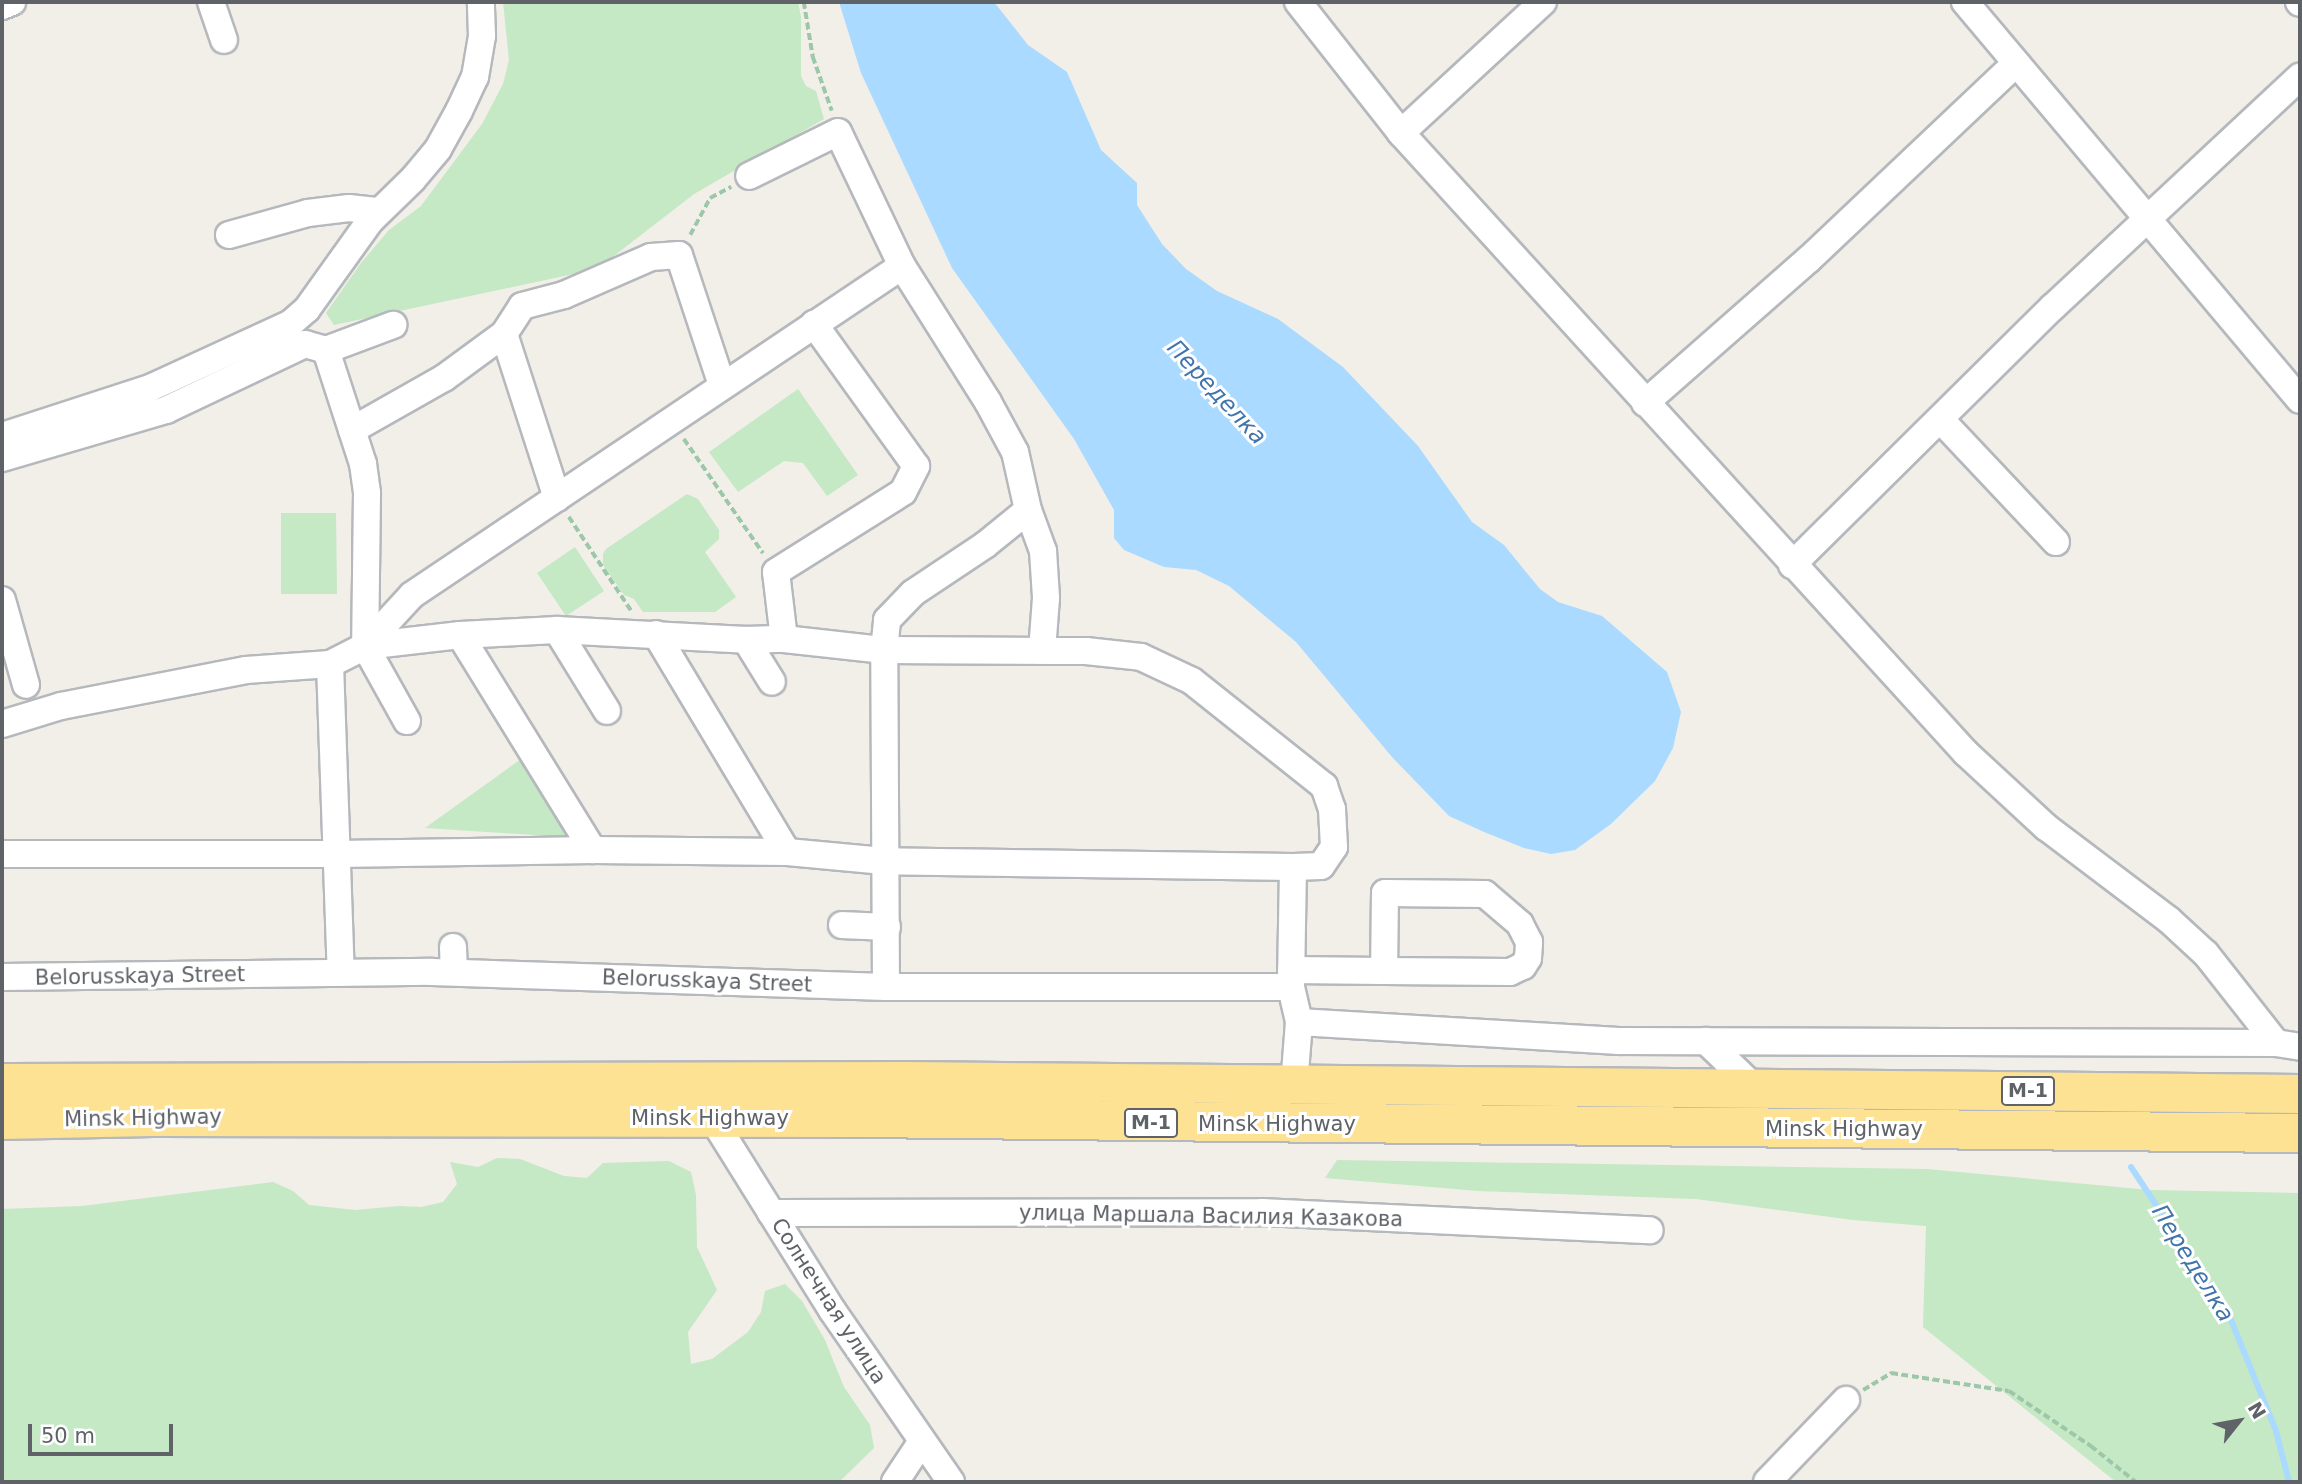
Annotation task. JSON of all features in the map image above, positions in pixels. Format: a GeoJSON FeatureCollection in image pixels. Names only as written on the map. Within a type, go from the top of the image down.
{"type":"FeatureCollection","features":[{"type":"Feature","properties":{"kind":"highway","name":"Minsk Highway"},"geometry":{"type":"LineString","coordinates":[[2,1083],[879,1081],[2300,1094]]}},
{"type":"Feature","properties":{"kind":"highway","name":"Minsk Highway"},"geometry":{"type":"LineString","coordinates":[[2,1120],[153,1116],[712,1118],[2300,1133]]}},
{"type":"Feature","properties":{"kind":"street"},"geometry":{"type":"LineString","coordinates":[[2,6],[12,2]]}},
{"type":"Feature","properties":{"kind":"street"},"geometry":{"type":"LineString","coordinates":[[212,2],[223,40]]}},
{"type":"Feature","properties":{"kind":"street"},"geometry":{"type":"LineString","coordinates":[[2,436],[150,388],[291,323],[321,293],[348,250],[379,211],[438,149],[475,77],[482,36],[481,2]]}},
{"type":"Feature","properties":{"kind":"street"},"geometry":{"type":"LineString","coordinates":[[1298,2],[1401,133],[1792,565],[2003,789],[2046,827],[2169,920],[2206,954],[2288,1045]]}},
{"type":"Feature","properties":{"kind":"street"},"geometry":{"type":"LineString","coordinates":[[1401,133],[1543,2]]}},
{"type":"Feature","properties":{"kind":"street"},"geometry":{"type":"LineString","coordinates":[[1965,2],[2148,220],[2296,386]]}},
{"type":"Feature","properties":{"kind":"street"},"geometry":{"type":"LineString","coordinates":[[1645,403],[1808,259],[2016,63]]}},
{"type":"Feature","properties":{"kind":"street"},"geometry":{"type":"LineString","coordinates":[[1792,565],[2053,307],[2300,77]]}},
{"type":"Feature","properties":{"kind":"street"},"geometry":{"type":"LineString","coordinates":[[749,177],[838,132],[902,266],[988,402],[1015,452],[1028,510],[1043,551],[1046,597],[1042,651]]}},
{"type":"Feature","properties":{"kind":"street"},"geometry":{"type":"LineString","coordinates":[[229,235],[308,212],[349,208],[379,211]]}},
{"type":"Feature","properties":{"kind":"street"},"geometry":{"type":"LineString","coordinates":[[352,430],[444,378],[504,334],[522,306],[564,295],[651,257],[679,255],[722,385]]}},
{"type":"Feature","properties":{"kind":"street"},"geometry":{"type":"LineString","coordinates":[[2,724],[61,706],[246,670],[330,664],[365,646],[412,595],[902,266]]}},
{"type":"Feature","properties":{"kind":"street"},"geometry":{"type":"LineString","coordinates":[[784,639],[776,572],[903,492],[916,466],[814,324]]}},
{"type":"Feature","properties":{"kind":"street"},"geometry":{"type":"LineString","coordinates":[[2,458],[166,410],[305,344],[326,350],[393,325]]}},
{"type":"Feature","properties":{"kind":"street"},"geometry":{"type":"LineString","coordinates":[[504,334],[557,498]]}},
{"type":"Feature","properties":{"kind":"street"},"geometry":{"type":"LineString","coordinates":[[326,350],[363,464],[367,493],[365,646],[407,721]]}},
{"type":"Feature","properties":{"kind":"street"},"geometry":{"type":"LineString","coordinates":[[1940,419],[2056,542]]}},
{"type":"Feature","properties":{"kind":"street"},"geometry":{"type":"LineString","coordinates":[[886,987],[884,650],[887,620],[913,593],[985,545],[1028,510]]}},
{"type":"Feature","properties":{"kind":"street"},"geometry":{"type":"LineString","coordinates":[[2,600],[26,685]]}},
{"type":"Feature","properties":{"kind":"street"},"geometry":{"type":"LineString","coordinates":[[2,854],[336,854],[593,850],[787,852],[884,861],[1293,867],[1321,866],[1334,847],[1332,809],[1324,786],[1192,681],[1141,657],[1086,651],[884,650],[784,639],[746,640],[557,630],[460,635],[365,646]]}},
{"type":"Feature","properties":{"kind":"street"},"geometry":{"type":"LineString","coordinates":[[557,630],[607,711]]}},
{"type":"Feature","properties":{"kind":"street"},"geometry":{"type":"LineString","coordinates":[[656,634],[787,852]]}},
{"type":"Feature","properties":{"kind":"street"},"geometry":{"type":"LineString","coordinates":[[460,635],[593,850]]}},
{"type":"Feature","properties":{"kind":"street"},"geometry":{"type":"LineString","coordinates":[[746,640],[772,682]]}},
{"type":"Feature","properties":{"kind":"street"},"geometry":{"type":"LineString","coordinates":[[330,664],[341,973]]}},
{"type":"Feature","properties":{"kind":"street"},"geometry":{"type":"LineString","coordinates":[[1293,867],[1291,979],[1299,1022],[1294,1086]]}},
{"type":"Feature","properties":{"kind":"street","name":"Belorusskaya Street"},"geometry":{"type":"LineString","coordinates":[[2,977],[341,973],[454,960],[886,987],[1291,979],[1384,971],[1510,972],[1523,966],[1528,958],[1530,942],[1520,924],[1485,894],[1385,894],[1384,971]]}},
{"type":"Feature","properties":{"kind":"street"},"geometry":{"type":"LineString","coordinates":[[842,925],[887,927]]}},
{"type":"Feature","properties":{"kind":"street"},"geometry":{"type":"LineString","coordinates":[[1299,1022],[1618,1041],[2288,1045]]}},
{"type":"Feature","properties":{"kind":"street"},"geometry":{"type":"LineString","coordinates":[[1706,1041],[1755,1088]]}},
{"type":"Feature","properties":{"kind":"street","name":"Солнечная улица"},"geometry":{"type":"LineString","coordinates":[[712,1118],[832,1310],[951,1482]]}},
{"type":"Feature","properties":{"kind":"street","name":"улица Маршала Василия Казакова"},"geometry":{"type":"LineString","coordinates":[[771,1213],[1262,1212],[1650,1230]]}},
{"type":"Feature","properties":{"kind":"street"},"geometry":{"type":"LineString","coordinates":[[1768,1482],[1846,1400]]}},
{"type":"Feature","properties":{"kind":"street"},"geometry":{"type":"LineString","coordinates":[[894,1482],[922,1441]]}},
{"type":"Feature","properties":{"kind":"path"},"geometry":{"type":"LineString","coordinates":[[804,2],[813,57],[831,110]]}},
{"type":"Feature","properties":{"kind":"path"},"geometry":{"type":"LineString","coordinates":[[679,255],[710,198],[749,177]]}},
{"type":"Feature","properties":{"kind":"path"},"geometry":{"type":"LineString","coordinates":[[671,420],[776,572]]}},
{"type":"Feature","properties":{"kind":"path"},"geometry":{"type":"LineString","coordinates":[[557,498],[632,612],[602,632]]}},
{"type":"Feature","properties":{"kind":"path"},"geometry":{"type":"LineString","coordinates":[[1846,1400],[1891,1373],[2009,1391],[2091,1446],[2136,1482]]}},
{"type":"Feature","properties":{"kind":"green space"},"geometry":{"type":"Polygon","coordinates":[[[503,2],[798,2],[801,17],[801,76],[806,86],[816,91],[824,119],[694,194],[597,269],[334,325],[326,313],[361,263],[389,230],[421,206],[482,124],[503,84],[509,60],[503,2]]]}},
{"type":"Feature","properties":{"kind":"green space"},"geometry":{"type":"Polygon","coordinates":[[[798,389],[858,475],[827,496],[803,463],[784,461],[738,492],[709,452],[798,389]]]}},
{"type":"Feature","properties":{"kind":"green space"},"geometry":{"type":"Polygon","coordinates":[[[687,494],[698,499],[719,530],[719,539],[705,552],[736,597],[715,612],[643,612],[634,599],[624,595],[603,565],[603,554],[606,549],[687,494]]]}},
{"type":"Feature","properties":{"kind":"green space"},"geometry":{"type":"Polygon","coordinates":[[[281,513],[336,513],[337,594],[281,594],[281,513]]]}},
{"type":"Feature","properties":{"kind":"green space"},"geometry":{"type":"Polygon","coordinates":[[[575,547],[604,591],[566,616],[537,573],[575,547]]]}},
{"type":"Feature","properties":{"kind":"green space"},"geometry":{"type":"Polygon","coordinates":[[[528,754],[580,838],[425,828],[528,754]]]}},
{"type":"Feature","properties":{"kind":"green space"},"geometry":{"type":"Polygon","coordinates":[[[497,1158],[520,1159],[564,1176],[587,1178],[603,1163],[669,1161],[691,1172],[696,1195],[697,1247],[717,1290],[688,1332],[691,1364],[712,1359],[748,1332],[761,1312],[765,1291],[785,1284],[802,1301],[825,1340],[844,1387],[870,1425],[874,1448],[839,1482],[2,1482],[2,1209],[82,1206],[273,1182],[293,1191],[309,1205],[355,1210],[421,1207],[443,1202],[457,1184],[450,1162],[478,1167],[497,1158]]]}},
{"type":"Feature","properties":{"kind":"green space"},"geometry":{"type":"Polygon","coordinates":[[[1337,1160],[1927,1169],[2150,1190],[2300,1193],[2300,1482],[2116,1482],[1923,1327],[1926,1226],[1853,1220],[1696,1199],[1478,1191],[1325,1178],[1337,1160]]]}},
{"type":"Feature","properties":{"kind":"water"},"geometry":{"type":"Polygon","coordinates":[[[839,2],[994,2],[1028,45],[1067,72],[1101,150],[1137,183],[1137,205],[1162,244],[1186,269],[1217,291],[1278,319],[1343,367],[1418,446],[1472,522],[1504,545],[1540,589],[1558,602],[1602,616],[1667,672],[1681,712],[1673,748],[1655,781],[1611,824],[1575,850],[1551,854],[1524,848],[1484,832],[1449,816],[1392,757],[1296,642],[1229,586],[1196,570],[1164,567],[1124,550],[1114,538],[1114,510],[1074,439],[952,268],[861,73],[839,2]]]}},
{"type":"Feature","properties":{"kind":"waterway","name":"Переделка"},"geometry":{"type":"LineString","coordinates":[[2131,1167],[2229,1315],[2276,1431],[2289,1482]]}}]}
